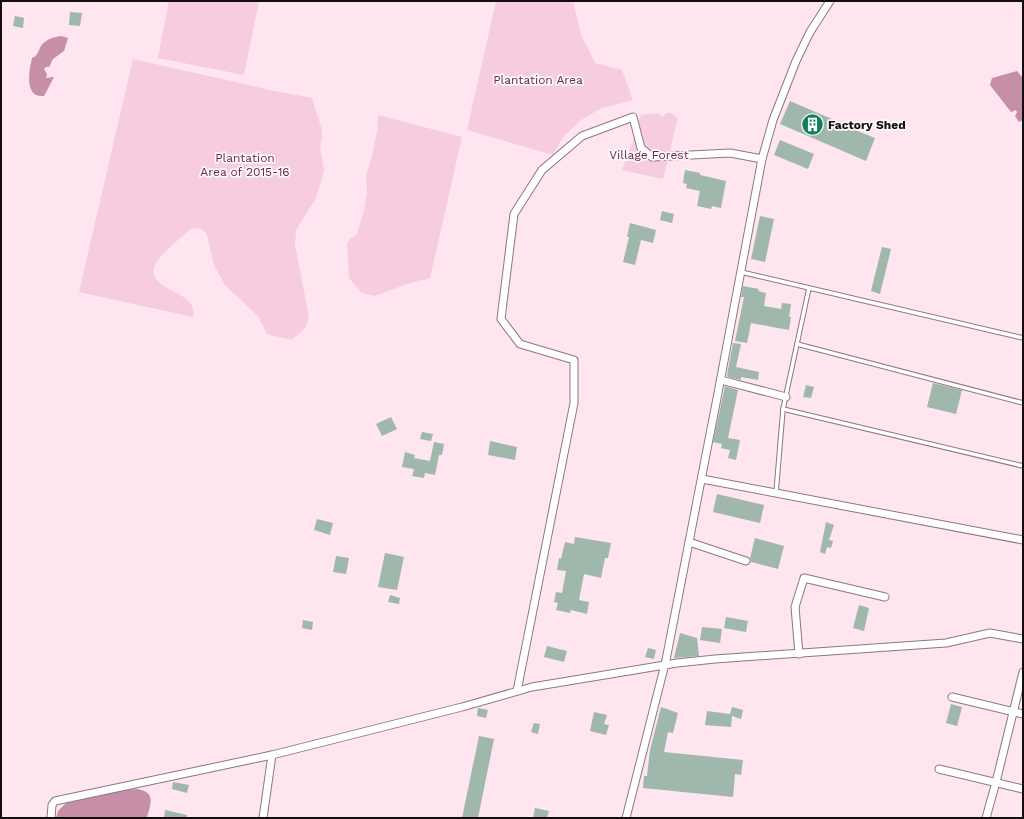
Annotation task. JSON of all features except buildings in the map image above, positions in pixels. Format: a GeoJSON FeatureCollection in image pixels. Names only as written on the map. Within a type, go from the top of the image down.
{"type":"FeatureCollection","features":[{"type":"Feature","properties":{"kind":"street"},"geometry":{"type":"LineString","coordinates":[[626,818],[665,666],[721,380],[762,159],[773,120],[796,61],[810,32],[830,1]]}},
{"type":"Feature","properties":{"kind":"street"},"geometry":{"type":"LineString","coordinates":[[517,691],[574,403],[574,360],[520,344],[502,318],[514,214],[542,170],[582,136],[633,117],[640,148],[652,156],[730,153],[762,159]]}},
{"type":"Feature","properties":{"kind":"street"},"geometry":{"type":"LineString","coordinates":[[721,380],[786,397]]}},
{"type":"Feature","properties":{"kind":"street"},"geometry":{"type":"LineString","coordinates":[[702,479],[1023,540]]}},
{"type":"Feature","properties":{"kind":"street"},"geometry":{"type":"LineString","coordinates":[[689,542],[746,561]]}},
{"type":"Feature","properties":{"kind":"street"},"geometry":{"type":"LineString","coordinates":[[799,654],[795,606],[804,578],[885,598]]}},
{"type":"Feature","properties":{"kind":"street"},"geometry":{"type":"LineString","coordinates":[[51,818],[52,805],[55,801],[272,755],[462,707],[532,687],[715,659],[946,643],[990,633],[1023,639]]}},
{"type":"Feature","properties":{"kind":"street"},"geometry":{"type":"LineString","coordinates":[[986,818],[1023,672]]}},
{"type":"Feature","properties":{"kind":"street"},"geometry":{"type":"LineString","coordinates":[[952,697],[1023,714]]}},
{"type":"Feature","properties":{"kind":"street"},"geometry":{"type":"LineString","coordinates":[[263,818],[272,755]]}},
{"type":"Feature","properties":{"kind":"street"},"geometry":{"type":"LineString","coordinates":[[938,769],[1023,789]]}},
{"type":"Feature","properties":{"kind":"lane"},"geometry":{"type":"LineString","coordinates":[[741,272],[1023,338]]}},
{"type":"Feature","properties":{"kind":"lane"},"geometry":{"type":"LineString","coordinates":[[776,493],[784,409],[809,288]]}},
{"type":"Feature","properties":{"kind":"lane"},"geometry":{"type":"LineString","coordinates":[[797,344],[1023,403]]}},
{"type":"Feature","properties":{"kind":"lane"},"geometry":{"type":"LineString","coordinates":[[784,409],[1023,466]]}},
{"type":"Feature","properties":{"kind":"green space"},"geometry":{"type":"Polygon","coordinates":[[[169,1],[259,1],[244,75],[158,58],[169,1]]]}},
{"type":"Feature","properties":{"kind":"green space","name":"Plantation Area"},"geometry":{"type":"Polygon","coordinates":[[[496,1],[573,1],[581,34],[595,63],[622,70],[633,100],[602,108],[581,120],[563,137],[553,155],[467,130],[496,1]]]}},
{"type":"Feature","properties":{"kind":"green space","name":"Plantation Area of 2015-16"},"geometry":{"type":"Polygon","coordinates":[[[133,59],[312,98],[322,130],[320,146],[324,170],[316,198],[296,230],[295,245],[309,317],[306,327],[292,340],[267,334],[258,316],[225,285],[214,265],[207,235],[202,229],[192,228],[172,245],[155,265],[154,274],[157,280],[164,286],[188,301],[193,308],[193,317],[79,292],[133,59]]]}},
{"type":"Feature","properties":{"kind":"green space","name":"Village Forest"},"geometry":{"type":"Polygon","coordinates":[[[657,113],[663,116],[667,113],[671,113],[678,118],[663,179],[622,170],[641,115],[657,113]]]}},
{"type":"Feature","properties":{"kind":"green space"},"geometry":{"type":"Polygon","coordinates":[[[378,115],[462,137],[430,278],[404,285],[375,296],[362,293],[349,278],[347,243],[357,234],[364,210],[367,193],[366,176],[372,157],[377,131],[378,115]]]}},
{"type":"Feature","properties":{"kind":"shaded area"},"geometry":{"type":"Polygon","coordinates":[[[61,36],[68,38],[64,51],[53,59],[49,67],[44,69],[47,74],[46,78],[54,77],[44,96],[33,93],[29,83],[32,58],[37,55],[41,46],[45,42],[61,36]]]}},
{"type":"Feature","properties":{"kind":"shaded area"},"geometry":{"type":"Polygon","coordinates":[[[1017,71],[1021,76],[1023,75],[1023,120],[1019,122],[1015,116],[1017,112],[1016,110],[1011,112],[990,85],[992,78],[1017,71]]]}},
{"type":"Feature","properties":{"kind":"shaded area"},"geometry":{"type":"Polygon","coordinates":[[[125,790],[143,790],[150,796],[151,803],[147,818],[56,818],[58,811],[66,803],[125,790]]]}},
{"type":"Feature","properties":{"kind":"place","name":"Factory Shed"},"geometry":{"type":"Point","coordinates":[813,125]}}]}
